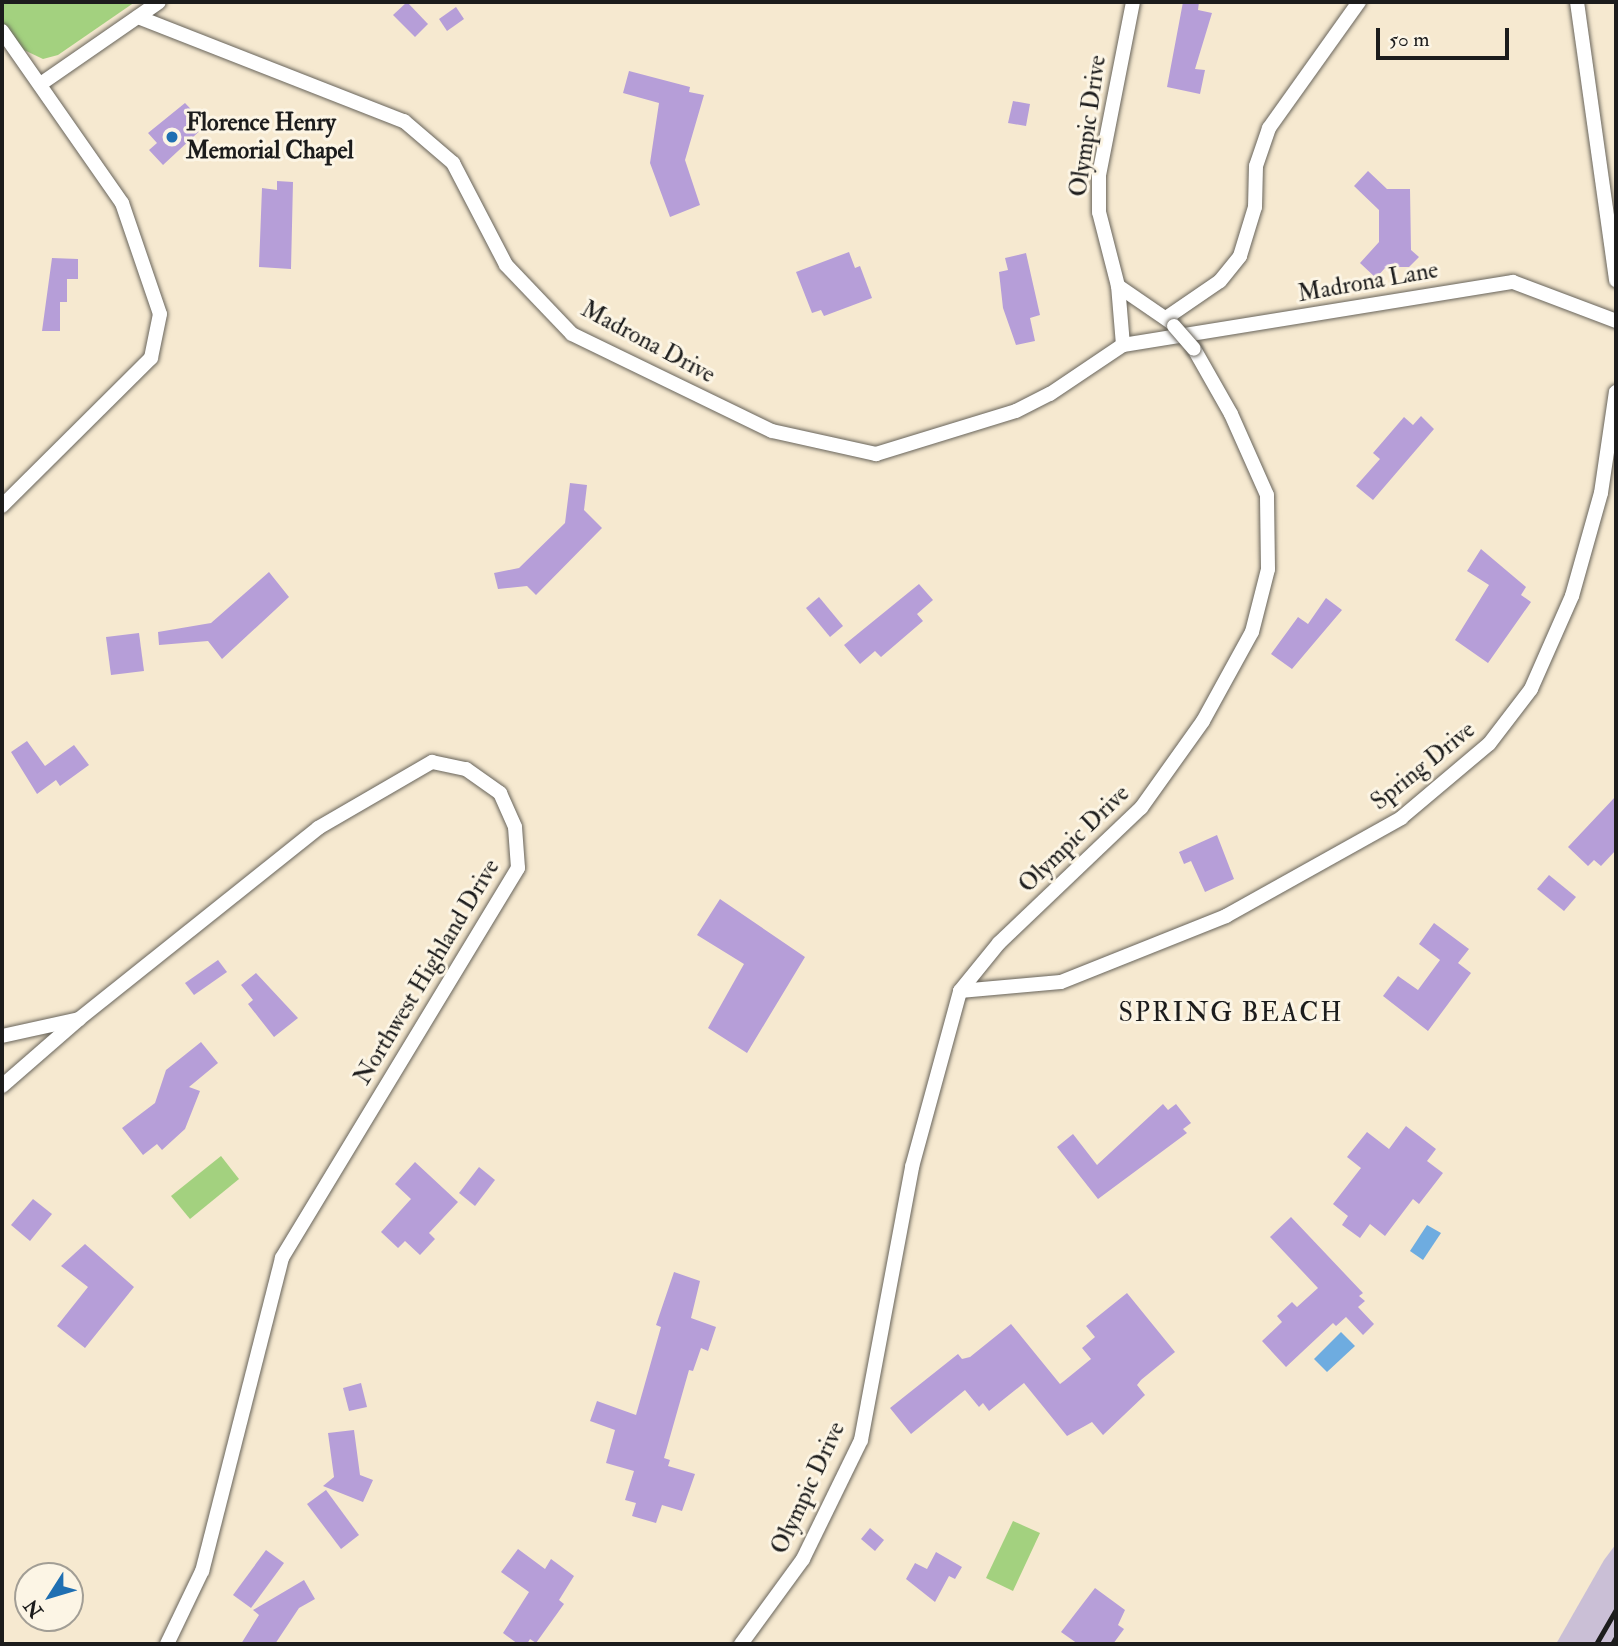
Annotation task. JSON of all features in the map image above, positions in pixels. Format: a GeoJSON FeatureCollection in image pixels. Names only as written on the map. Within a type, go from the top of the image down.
{"type":"FeatureCollection","features":[{"type":"Feature","properties":{"kind":"street"},"geometry":{"type":"LineString","coordinates":[[42,83],[159,2]]}},
{"type":"Feature","properties":{"kind":"street","name":"Olympic Drive"},"geometry":{"type":"LineString","coordinates":[[741,1644],[803,1559],[861,1440],[912,1167],[960,991],[999,943],[1141,808],[1203,720],[1252,632],[1268,569],[1267,495],[1251,454],[1194,348],[1170,322],[1118,286],[1099,212],[1099,176],[1133,2]]}},
{"type":"Feature","properties":{"kind":"street"},"geometry":{"type":"LineString","coordinates":[[1170,322],[1220,281],[1240,256],[1255,207],[1256,166],[1269,128],[1359,2]]}},
{"type":"Feature","properties":{"kind":"street"},"geometry":{"type":"LineString","coordinates":[[1577,2],[1616,280]]}},
{"type":"Feature","properties":{"kind":"street","name":"Madrona Drive"},"geometry":{"type":"LineString","coordinates":[[138,17],[404,121],[453,163],[506,265],[572,334],[772,431],[876,454],[1016,411],[1050,394],[1123,345]]}},
{"type":"Feature","properties":{"kind":"street"},"geometry":{"type":"LineString","coordinates":[[2,31],[42,83],[122,203],[160,314],[151,358],[2,506]]}},
{"type":"Feature","properties":{"kind":"street","name":"Madrona Lane"},"geometry":{"type":"LineString","coordinates":[[1123,345],[1513,282],[1616,321]]}},
{"type":"Feature","properties":{"kind":"street"},"geometry":{"type":"LineString","coordinates":[[1118,286],[1123,345]]}},
{"type":"Feature","properties":{"kind":"street","name":"Spring Drive"},"geometry":{"type":"LineString","coordinates":[[960,991],[1061,982],[1226,916],[1401,818],[1489,744],[1531,689],[1572,596],[1601,494],[1616,392]]}},
{"type":"Feature","properties":{"kind":"street","name":"Northwest Highland Drive"},"geometry":{"type":"LineString","coordinates":[[2,1036],[79,1019],[318,828],[432,762],[466,769],[500,793],[515,827],[518,868],[282,1258],[202,1571],[167,1644]]}},
{"type":"Feature","properties":{"kind":"street"},"geometry":{"type":"LineString","coordinates":[[2,1086],[79,1019]]}},
{"type":"Feature","properties":{"kind":"shaded area"},"geometry":{"type":"Polygon","coordinates":[[[1616,1544],[1616,1644],[1556,1644],[1604,1560],[1616,1544]]]}},
{"type":"Feature","properties":{"kind":"green space"},"geometry":{"type":"Polygon","coordinates":[[[2,2],[135,2],[58,55],[43,59],[24,50],[2,26],[2,2]]]}},
{"type":"Feature","properties":{"kind":"green space"},"geometry":{"type":"Polygon","coordinates":[[[221,1156],[239,1179],[190,1219],[171,1196],[221,1156]]]}},
{"type":"Feature","properties":{"kind":"green space"},"geometry":{"type":"Polygon","coordinates":[[[1013,1521],[1040,1533],[1013,1591],[986,1578],[1013,1521]]]}},
{"type":"Feature","properties":{"kind":"water"},"geometry":{"type":"Polygon","coordinates":[[[1427,1225],[1441,1233],[1423,1260],[1410,1251],[1427,1225]]]}},
{"type":"Feature","properties":{"kind":"water"},"geometry":{"type":"Polygon","coordinates":[[[1341,1332],[1355,1346],[1327,1372],[1314,1359],[1341,1332]]]}},
{"type":"Feature","properties":{"kind":"building"},"geometry":{"type":"Polygon","coordinates":[[[407,2],[428,24],[415,37],[393,15],[407,2]]]}},
{"type":"Feature","properties":{"kind":"building"},"geometry":{"type":"Polygon","coordinates":[[[1183,2],[1199,2],[1198,10],[1212,13],[1195,69],[1205,70],[1200,94],[1167,87],[1183,2]]]}},
{"type":"Feature","properties":{"kind":"building"},"geometry":{"type":"Polygon","coordinates":[[[456,7],[464,19],[447,31],[439,19],[456,7]]]}},
{"type":"Feature","properties":{"kind":"building"},"geometry":{"type":"Polygon","coordinates":[[[629,71],[690,87],[689,92],[704,95],[685,160],[700,205],[670,217],[650,163],[659,103],[623,93],[629,71]]]}},
{"type":"Feature","properties":{"kind":"building"},"geometry":{"type":"Polygon","coordinates":[[[1013,101],[1030,104],[1026,126],[1008,123],[1013,101]]]}},
{"type":"Feature","properties":{"kind":"building","name":"Florence Henry Memorial Chapel"},"geometry":{"type":"Polygon","coordinates":[[[185,103],[206,125],[163,165],[149,150],[157,143],[148,133],[185,103]]]}},
{"type":"Feature","properties":{"kind":"building"},"geometry":{"type":"Polygon","coordinates":[[[1368,171],[1387,189],[1410,189],[1411,250],[1419,257],[1409,267],[1397,267],[1391,273],[1385,268],[1376,278],[1360,263],[1379,242],[1379,210],[1354,186],[1368,171]]]}},
{"type":"Feature","properties":{"kind":"building"},"geometry":{"type":"Polygon","coordinates":[[[277,181],[293,182],[291,269],[259,267],[262,188],[277,190],[277,181]]]}},
{"type":"Feature","properties":{"kind":"building"},"geometry":{"type":"Polygon","coordinates":[[[849,252],[855,268],[860,266],[872,298],[824,316],[821,310],[812,313],[796,272],[849,252]]]}},
{"type":"Feature","properties":{"kind":"building"},"geometry":{"type":"Polygon","coordinates":[[[1026,253],[1040,315],[1030,318],[1035,341],[1016,345],[1003,308],[999,272],[1008,270],[1005,258],[1026,253]]]}},
{"type":"Feature","properties":{"kind":"building"},"geometry":{"type":"Polygon","coordinates":[[[52,258],[78,259],[78,279],[67,279],[67,302],[60,302],[60,331],[42,331],[52,258]]]}},
{"type":"Feature","properties":{"kind":"building"},"geometry":{"type":"Polygon","coordinates":[[[1421,416],[1434,429],[1373,500],[1356,486],[1380,459],[1373,453],[1404,417],[1413,425],[1421,416]]]}},
{"type":"Feature","properties":{"kind":"building"},"geometry":{"type":"Polygon","coordinates":[[[570,483],[587,485],[584,510],[602,528],[536,595],[527,586],[498,589],[494,573],[519,568],[565,523],[570,483]]]}},
{"type":"Feature","properties":{"kind":"building"},"geometry":{"type":"Polygon","coordinates":[[[1481,549],[1526,587],[1521,595],[1531,602],[1488,663],[1455,640],[1489,585],[1467,571],[1481,549]]]}},
{"type":"Feature","properties":{"kind":"building"},"geometry":{"type":"Polygon","coordinates":[[[269,572],[289,597],[222,659],[208,641],[159,645],[158,632],[211,623],[269,572]]]}},
{"type":"Feature","properties":{"kind":"building"},"geometry":{"type":"Polygon","coordinates":[[[919,584],[933,600],[917,614],[923,621],[881,657],[875,651],[860,664],[844,645],[919,584]]]}},
{"type":"Feature","properties":{"kind":"building"},"geometry":{"type":"Polygon","coordinates":[[[819,597],[843,626],[830,637],[806,608],[819,597]]]}},
{"type":"Feature","properties":{"kind":"building"},"geometry":{"type":"Polygon","coordinates":[[[1326,598],[1342,610],[1292,669],[1271,654],[1298,617],[1308,624],[1326,598]]]}},
{"type":"Feature","properties":{"kind":"building"},"geometry":{"type":"Polygon","coordinates":[[[139,633],[144,671],[111,675],[106,637],[139,633]]]}},
{"type":"Feature","properties":{"kind":"building"},"geometry":{"type":"Polygon","coordinates":[[[27,741],[45,766],[74,745],[89,765],[60,786],[56,780],[37,794],[11,752],[27,741]]]}},
{"type":"Feature","properties":{"kind":"building"},"geometry":{"type":"Polygon","coordinates":[[[1616,796],[1616,850],[1601,866],[1594,860],[1588,866],[1568,847],[1616,796]]]}},
{"type":"Feature","properties":{"kind":"building"},"geometry":{"type":"Polygon","coordinates":[[[1217,835],[1234,879],[1205,892],[1191,861],[1184,864],[1179,852],[1217,835]]]}},
{"type":"Feature","properties":{"kind":"building"},"geometry":{"type":"Polygon","coordinates":[[[1549,875],[1576,897],[1564,911],[1537,889],[1549,875]]]}},
{"type":"Feature","properties":{"kind":"building"},"geometry":{"type":"Polygon","coordinates":[[[720,899],[805,957],[747,1053],[708,1028],[744,964],[697,935],[720,899]]]}},
{"type":"Feature","properties":{"kind":"building"},"geometry":{"type":"Polygon","coordinates":[[[1434,923],[1469,949],[1458,963],[1471,973],[1428,1031],[1383,996],[1398,976],[1418,990],[1440,960],[1419,944],[1434,923]]]}},
{"type":"Feature","properties":{"kind":"building"},"geometry":{"type":"Polygon","coordinates":[[[218,960],[227,972],[194,995],[185,983],[218,960]]]}},
{"type":"Feature","properties":{"kind":"building"},"geometry":{"type":"Polygon","coordinates":[[[256,973],[298,1018],[274,1037],[248,1004],[253,1000],[241,985],[256,973]]]}},
{"type":"Feature","properties":{"kind":"building"},"geometry":{"type":"Polygon","coordinates":[[[201,1042],[218,1063],[189,1087],[200,1091],[185,1129],[162,1150],[157,1144],[143,1155],[122,1128],[155,1103],[166,1070],[201,1042]]]}},
{"type":"Feature","properties":{"kind":"building"},"geometry":{"type":"Polygon","coordinates":[[[1163,1104],[1168,1110],[1176,1104],[1191,1123],[1183,1129],[1187,1133],[1098,1199],[1057,1147],[1073,1134],[1097,1165],[1163,1104]]]}},
{"type":"Feature","properties":{"kind":"building"},"geometry":{"type":"Polygon","coordinates":[[[1406,1126],[1436,1149],[1427,1161],[1443,1173],[1419,1204],[1413,1199],[1385,1236],[1370,1224],[1360,1238],[1342,1225],[1348,1216],[1333,1204],[1361,1168],[1347,1157],[1367,1132],[1389,1149],[1406,1126]]]}},
{"type":"Feature","properties":{"kind":"building"},"geometry":{"type":"Polygon","coordinates":[[[415,1162],[458,1202],[429,1233],[435,1239],[420,1255],[405,1241],[398,1248],[381,1232],[411,1199],[395,1184],[415,1162]]]}},
{"type":"Feature","properties":{"kind":"building"},"geometry":{"type":"Polygon","coordinates":[[[479,1167],[495,1180],[475,1206],[459,1193],[479,1167]]]}},
{"type":"Feature","properties":{"kind":"building"},"geometry":{"type":"Polygon","coordinates":[[[33,1199],[52,1214],[30,1241],[11,1225],[33,1199]]]}},
{"type":"Feature","properties":{"kind":"building"},"geometry":{"type":"Polygon","coordinates":[[[1291,1217],[1363,1293],[1359,1296],[1365,1301],[1358,1307],[1374,1324],[1363,1335],[1346,1317],[1336,1326],[1333,1323],[1286,1367],[1262,1341],[1282,1322],[1277,1316],[1292,1302],[1297,1307],[1318,1288],[1270,1237],[1291,1217]]]}},
{"type":"Feature","properties":{"kind":"building"},"geometry":{"type":"Polygon","coordinates":[[[85,1244],[134,1287],[85,1348],[57,1326],[88,1287],[61,1266],[85,1244]]]}},
{"type":"Feature","properties":{"kind":"building"},"geometry":{"type":"Polygon","coordinates":[[[674,1272],[700,1281],[691,1318],[716,1327],[708,1351],[701,1348],[693,1371],[689,1370],[664,1458],[670,1460],[668,1466],[695,1474],[682,1511],[662,1505],[656,1523],[632,1516],[636,1503],[625,1500],[634,1471],[606,1463],[615,1430],[590,1421],[597,1401],[636,1415],[661,1327],[656,1325],[674,1272]]]}},
{"type":"Feature","properties":{"kind":"building"},"geometry":{"type":"Polygon","coordinates":[[[1127,1293],[1175,1352],[1141,1380],[1137,1385],[1145,1395],[1103,1435],[1092,1422],[1067,1436],[1024,1383],[989,1411],[983,1403],[979,1407],[965,1390],[911,1434],[890,1408],[958,1354],[962,1359],[970,1357],[1011,1324],[1060,1384],[1091,1359],[1082,1348],[1095,1337],[1086,1326],[1127,1293]]]}},
{"type":"Feature","properties":{"kind":"building"},"geometry":{"type":"Polygon","coordinates":[[[361,1383],[367,1407],[349,1411],[343,1388],[361,1383]]]}},
{"type":"Feature","properties":{"kind":"building"},"geometry":{"type":"Polygon","coordinates":[[[354,1430],[360,1475],[373,1480],[363,1502],[323,1486],[334,1477],[328,1433],[354,1430]]]}},
{"type":"Feature","properties":{"kind":"building"},"geometry":{"type":"Polygon","coordinates":[[[326,1490],[359,1535],[341,1549],[307,1504],[326,1490]]]}},
{"type":"Feature","properties":{"kind":"building"},"geometry":{"type":"Polygon","coordinates":[[[870,1528],[884,1540],[875,1551],[861,1539],[870,1528]]]}},
{"type":"Feature","properties":{"kind":"building"},"geometry":{"type":"Polygon","coordinates":[[[518,1549],[545,1569],[551,1559],[574,1576],[559,1600],[564,1604],[536,1643],[530,1639],[527,1644],[518,1644],[503,1633],[529,1592],[501,1572],[518,1549]]]}},
{"type":"Feature","properties":{"kind":"building"},"geometry":{"type":"Polygon","coordinates":[[[266,1550],[284,1563],[251,1608],[233,1595],[266,1550]]]}},
{"type":"Feature","properties":{"kind":"building"},"geometry":{"type":"Polygon","coordinates":[[[936,1552],[962,1567],[955,1579],[949,1576],[935,1602],[906,1579],[915,1563],[927,1569],[936,1552]]]}},
{"type":"Feature","properties":{"kind":"building"},"geometry":{"type":"Polygon","coordinates":[[[304,1580],[315,1599],[299,1608],[275,1644],[241,1644],[259,1615],[253,1610],[304,1580]]]}},
{"type":"Feature","properties":{"kind":"building"},"geometry":{"type":"Polygon","coordinates":[[[1095,1588],[1125,1610],[1118,1625],[1124,1629],[1113,1644],[1078,1644],[1061,1632],[1095,1588]]]}},
{"type":"Feature","properties":{"kind":"railway"},"geometry":{"type":"LineString","coordinates":[[1596,1644],[1616,1610]]}},
{"type":"Feature","properties":{"kind":"railway"},"geometry":{"type":"LineString","coordinates":[[1612,1644],[1616,1637]]}},
{"type":"Feature","properties":{"kind":"place","name":"Florence Henry Memorial Chapel"},"geometry":{"type":"Point","coordinates":[172,137]}},
{"type":"Feature","properties":{"kind":"district","name":"SPRING BEACH"},"geometry":{"type":"Point","coordinates":[1231,1014]}}]}
